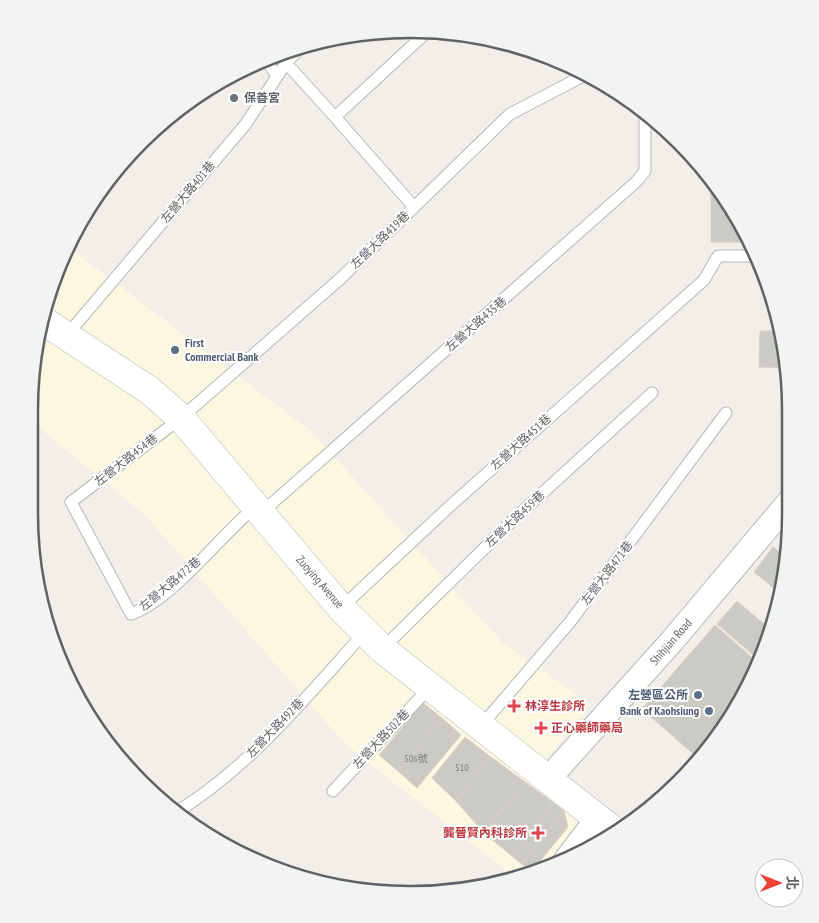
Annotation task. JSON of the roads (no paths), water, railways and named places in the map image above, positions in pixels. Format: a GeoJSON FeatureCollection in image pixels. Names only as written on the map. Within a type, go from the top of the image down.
{"type":"FeatureCollection","features":[{"type":"Feature","properties":{"kind":"street","name":"Zuoying Avenue"},"geometry":{"type":"LineString","coordinates":[[48,323],[149,390],[181,418],[341,608],[374,640],[606,824]]}},
{"type":"Feature","properties":{"kind":"street","name":"Shihjian Road"},"geometry":{"type":"LineString","coordinates":[[549,778],[672,641],[782,510]]}},
{"type":"Feature","properties":{"kind":"street"},"geometry":{"type":"LineString","coordinates":[[588,840],[606,824]]}},
{"type":"Feature","properties":{"kind":"lane"},"geometry":{"type":"LineString","coordinates":[[335,117],[420,38]]}},
{"type":"Feature","properties":{"kind":"lane","name":"左營大路401巷"},"geometry":{"type":"LineString","coordinates":[[67,335],[245,125],[293,56]]}},
{"type":"Feature","properties":{"kind":"lane"},"geometry":{"type":"LineString","coordinates":[[286,64],[414,207]]}},
{"type":"Feature","properties":{"kind":"lane"},"geometry":{"type":"LineString","coordinates":[[270,65],[278,76]]}},
{"type":"Feature","properties":{"kind":"lane","name":"左營大路419巷"},"geometry":{"type":"LineString","coordinates":[[181,418],[341,278],[510,114],[579,78]]}},
{"type":"Feature","properties":{"kind":"lane","name":"左營大路435巷"},"geometry":{"type":"LineString","coordinates":[[258,510],[636,182],[645,171],[645,122]]}},
{"type":"Feature","properties":{"kind":"lane","name":"左營大路451巷"},"geometry":{"type":"LineString","coordinates":[[341,608],[450,506],[704,280],[718,256],[748,256]]}},
{"type":"Feature","properties":{"kind":"lane","name":"左營大路459巷"},"geometry":{"type":"LineString","coordinates":[[374,640],[514,519],[652,393]]}},
{"type":"Feature","properties":{"kind":"lane","name":"左營大路471巷"},"geometry":{"type":"LineString","coordinates":[[481,726],[570,622],[726,413]]}},
{"type":"Feature","properties":{"kind":"lane","name":"左營大路454巷"},"geometry":{"type":"LineString","coordinates":[[72,502],[181,418]]}},
{"type":"Feature","properties":{"kind":"lane","name":"左營大路472巷"},"geometry":{"type":"LineString","coordinates":[[72,502],[131,614],[143,610],[187,573],[236,523],[258,510]]}},
{"type":"Feature","properties":{"kind":"lane","name":"左營大路492巷"},"geometry":{"type":"LineString","coordinates":[[182,808],[205,794],[374,640]]}},
{"type":"Feature","properties":{"kind":"lane","name":"左營大路502巷"},"geometry":{"type":"LineString","coordinates":[[333,791],[430,686]]}},
{"type":"Feature","properties":{"kind":"place","name":"保善宮"},"geometry":{"type":"Point","coordinates":[234,98]}},
{"type":"Feature","properties":{"kind":"place","name":"First Commercial Bank"},"geometry":{"type":"Point","coordinates":[175,350]}},
{"type":"Feature","properties":{"kind":"place","name":"左營區公所"},"geometry":{"type":"Point","coordinates":[698,695]}},
{"type":"Feature","properties":{"kind":"place","name":"林淳生診所"},"geometry":{"type":"Point","coordinates":[514,706]}},
{"type":"Feature","properties":{"kind":"place","name":"Bank of Kaohsiung"},"geometry":{"type":"Point","coordinates":[709,711]}},
{"type":"Feature","properties":{"kind":"place","name":"正心藥師藥局"},"geometry":{"type":"Point","coordinates":[541,728]}},
{"type":"Feature","properties":{"kind":"place","name":"龔晉賢內科診所"},"geometry":{"type":"Point","coordinates":[538,833]}}]}
